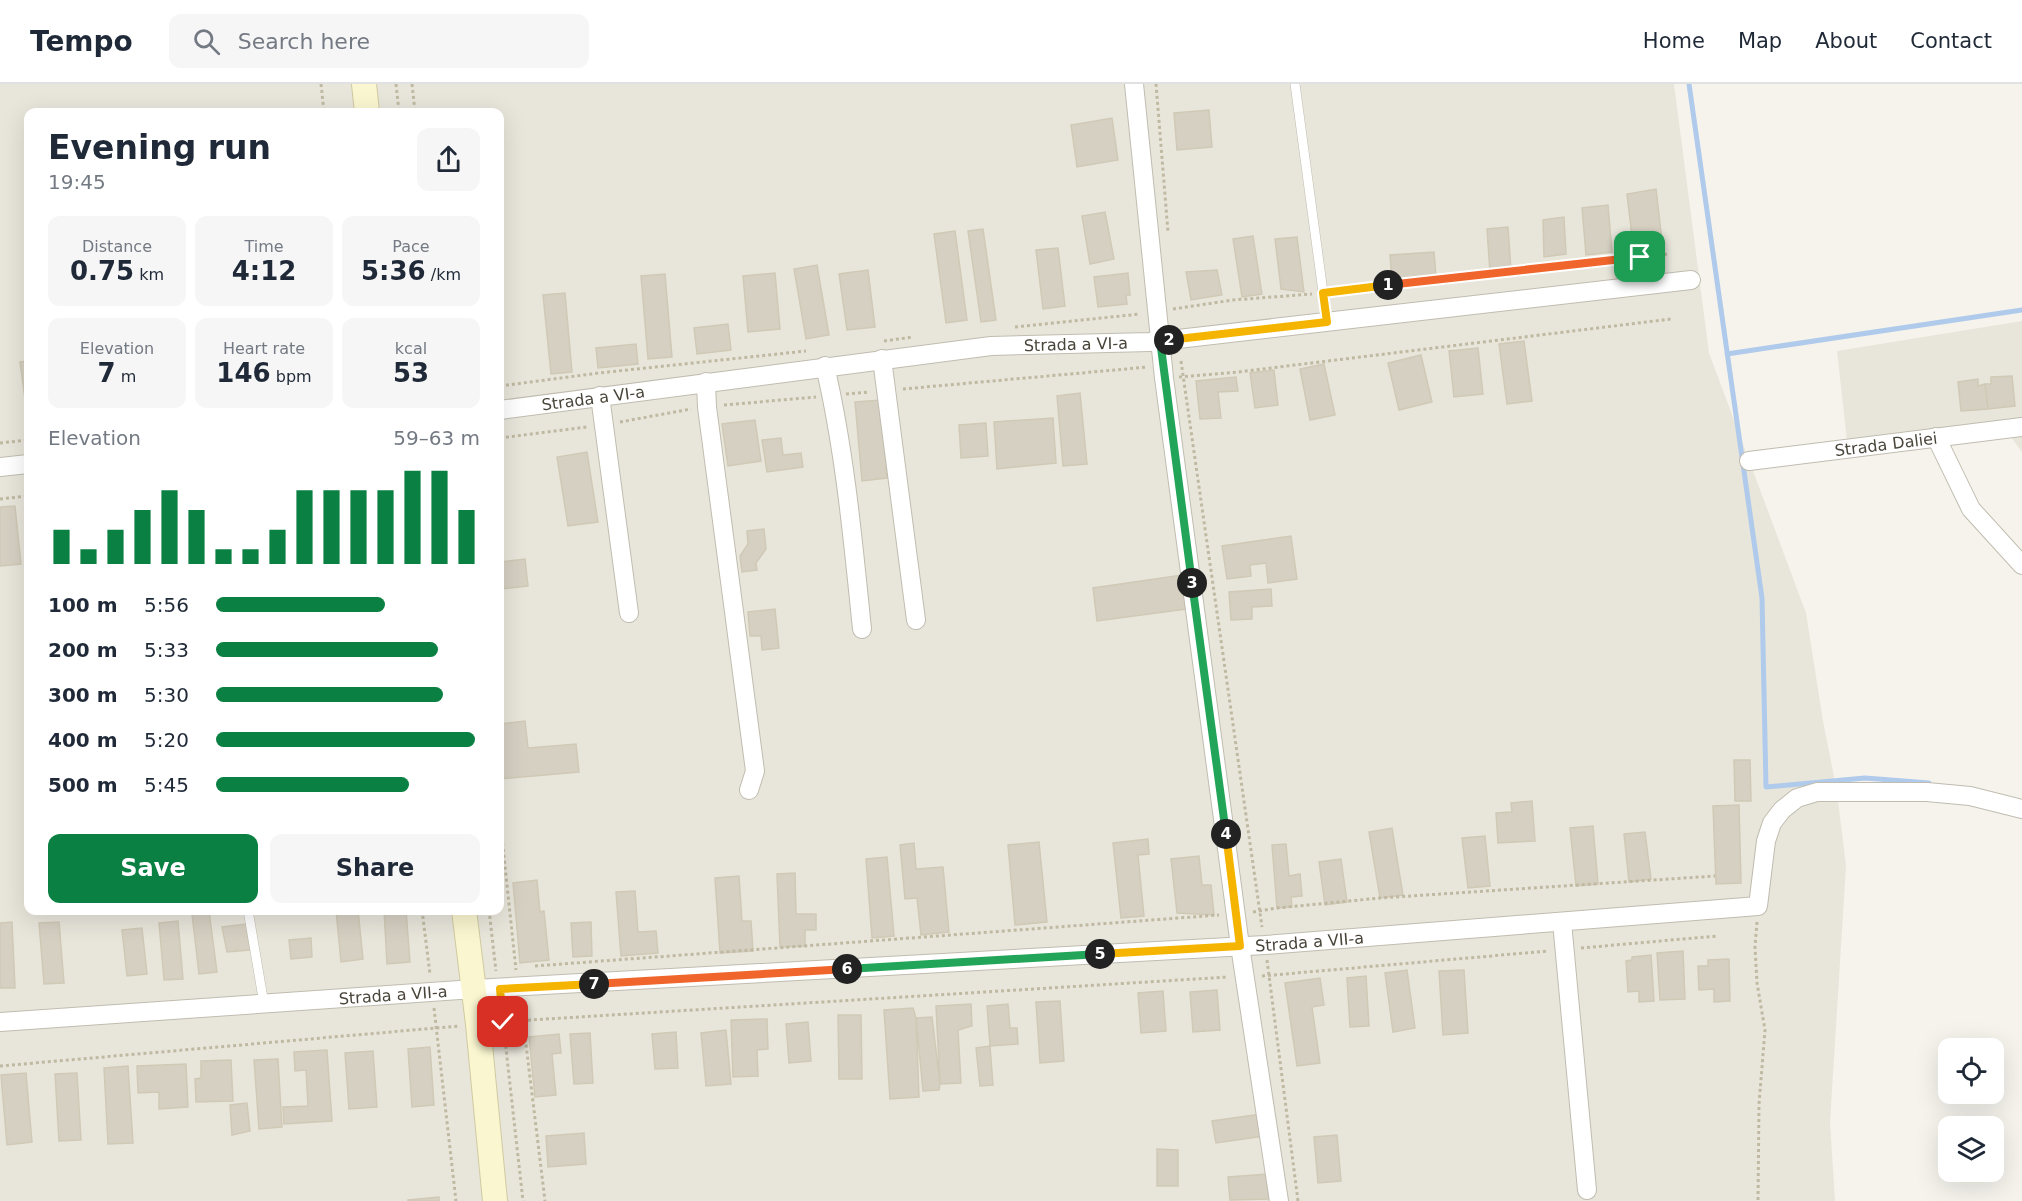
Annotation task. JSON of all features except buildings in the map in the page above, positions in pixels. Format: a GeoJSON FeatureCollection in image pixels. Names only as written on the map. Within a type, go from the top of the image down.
{"type":"FeatureCollection","features":[{"type":"Feature","properties":{"kind":"street"},"geometry":{"type":"LineString","coordinates":[[364,84],[367,108]]}},
{"type":"Feature","properties":{"kind":"street"},"geometry":{"type":"LineString","coordinates":[[1134,84],[1156,310],[1169,340],[1164,378],[1240,946],[1279,1201]]}},
{"type":"Feature","properties":{"kind":"street","name":"Strada a VI-a"},"geometry":{"type":"LineString","coordinates":[[504,409],[825,366],[880,350],[1169,340],[1691,280]]}},
{"type":"Feature","properties":{"kind":"street"},"geometry":{"type":"LineString","coordinates":[[880,350],[916,620]]}},
{"type":"Feature","properties":{"kind":"street"},"geometry":{"type":"LineString","coordinates":[[825,366],[832,395],[849,503],[862,629]]}},
{"type":"Feature","properties":{"kind":"street"},"geometry":{"type":"LineString","coordinates":[[706,382],[707,407],[755,771],[750,790]]}},
{"type":"Feature","properties":{"kind":"street"},"geometry":{"type":"LineString","coordinates":[[600,396],[629,613]]}},
{"type":"Feature","properties":{"kind":"street","name":"Strada Daliei"},"geometry":{"type":"LineString","coordinates":[[1749,461],[2022,427]]}},
{"type":"Feature","properties":{"kind":"street"},"geometry":{"type":"LineString","coordinates":[[1936,437],[1971,509],[2022,565]]}},
{"type":"Feature","properties":{"kind":"street"},"geometry":{"type":"LineString","coordinates":[[0,467],[24,464]]}},
{"type":"Feature","properties":{"kind":"street"},"geometry":{"type":"LineString","coordinates":[[1758,906],[1766,841],[1772,823],[1782,810],[1797,798],[1817,792],[1927,792],[1970,796],[2022,809]]}},
{"type":"Feature","properties":{"kind":"street","name":"Strada a VII-a"},"geometry":{"type":"LineString","coordinates":[[0,1022],[474,989],[1265,945],[1758,906]]}},
{"type":"Feature","properties":{"kind":"street"},"geometry":{"type":"LineString","coordinates":[[465,915],[495,1201]]}},
{"type":"Feature","properties":{"kind":"street"},"geometry":{"type":"LineString","coordinates":[[1562,922],[1587,1190]]}},
{"type":"Feature","properties":{"kind":"lane"},"geometry":{"type":"LineString","coordinates":[[1295,84],[1327,322]]}},
{"type":"Feature","properties":{"kind":"lane"},"geometry":{"type":"LineString","coordinates":[[250,915],[264,1004]]}},
{"type":"Feature","properties":{"kind":"path"},"geometry":{"type":"LineString","coordinates":[[321,84],[324,108]]}},
{"type":"Feature","properties":{"kind":"path"},"geometry":{"type":"LineString","coordinates":[[396,84],[399,108]]}},
{"type":"Feature","properties":{"kind":"path"},"geometry":{"type":"LineString","coordinates":[[412,84],[415,108]]}},
{"type":"Feature","properties":{"kind":"path"},"geometry":{"type":"LineString","coordinates":[[1156,84],[1169,238]]}},
{"type":"Feature","properties":{"kind":"path"},"geometry":{"type":"LineString","coordinates":[[1005,328],[1146,313],[1233,300],[1323,293],[1668,254]]}},
{"type":"Feature","properties":{"kind":"path"},"geometry":{"type":"LineString","coordinates":[[1175,309],[1169,340],[1184,377],[1265,945],[1298,1201]]}},
{"type":"Feature","properties":{"kind":"path"},"geometry":{"type":"LineString","coordinates":[[504,437],[707,407],[1152,366],[1164,378],[1184,377],[1671,319]]}},
{"type":"Feature","properties":{"kind":"path"},"geometry":{"type":"LineString","coordinates":[[880,350],[923,336]]}},
{"type":"Feature","properties":{"kind":"path"},"geometry":{"type":"LineString","coordinates":[[504,385],[808,351]]}},
{"type":"Feature","properties":{"kind":"path"},"geometry":{"type":"LineString","coordinates":[[0,443],[24,440]]}},
{"type":"Feature","properties":{"kind":"path"},"geometry":{"type":"LineString","coordinates":[[0,499],[24,496]]}},
{"type":"Feature","properties":{"kind":"path"},"geometry":{"type":"LineString","coordinates":[[504,859],[515,968],[545,1201]]}},
{"type":"Feature","properties":{"kind":"path"},"geometry":{"type":"LineString","coordinates":[[515,968],[1237,914],[1380,898],[1715,876]]}},
{"type":"Feature","properties":{"kind":"path"},"geometry":{"type":"LineString","coordinates":[[1758,906],[1755,947],[1756,982],[1765,1030],[1759,1104],[1758,1201]]}},
{"type":"Feature","properties":{"kind":"path"},"geometry":{"type":"LineString","coordinates":[[423,915],[456,1201]]}},
{"type":"Feature","properties":{"kind":"path"},"geometry":{"type":"LineString","coordinates":[[490,915],[523,1201]]}},
{"type":"Feature","properties":{"kind":"path"},"geometry":{"type":"LineString","coordinates":[[0,1066],[523,1019],[1269,975],[1717,936]]}},
{"type":"Feature","properties":{"kind":"shaded area"},"geometry":{"type":"Polygon","coordinates":[[[0,84],[1674,84],[1709,353],[1806,613],[1837,792],[1846,866],[1830,1122],[1835,1201],[0,1201],[0,84]]]}},
{"type":"Feature","properties":{"kind":"shaded area"},"geometry":{"type":"Polygon","coordinates":[[[2022,321],[2022,452],[2005,429],[1848,449],[1837,351],[2022,321]]]}},
{"type":"Feature","properties":{"kind":"waterway"},"geometry":{"type":"LineString","coordinates":[[1689,84],[1762,598],[1766,787],[1865,778],[1929,783]]}},
{"type":"Feature","properties":{"kind":"waterway"},"geometry":{"type":"LineString","coordinates":[[1727,354],[2022,310]]}},
{"type":"Feature","properties":{"kind":"route"},"geometry":{"type":"LineString","coordinates":[[503,1022],[500,989],[1240,946],[1160,340],[1327,322],[1323,293],[1640,257]]}}]}
